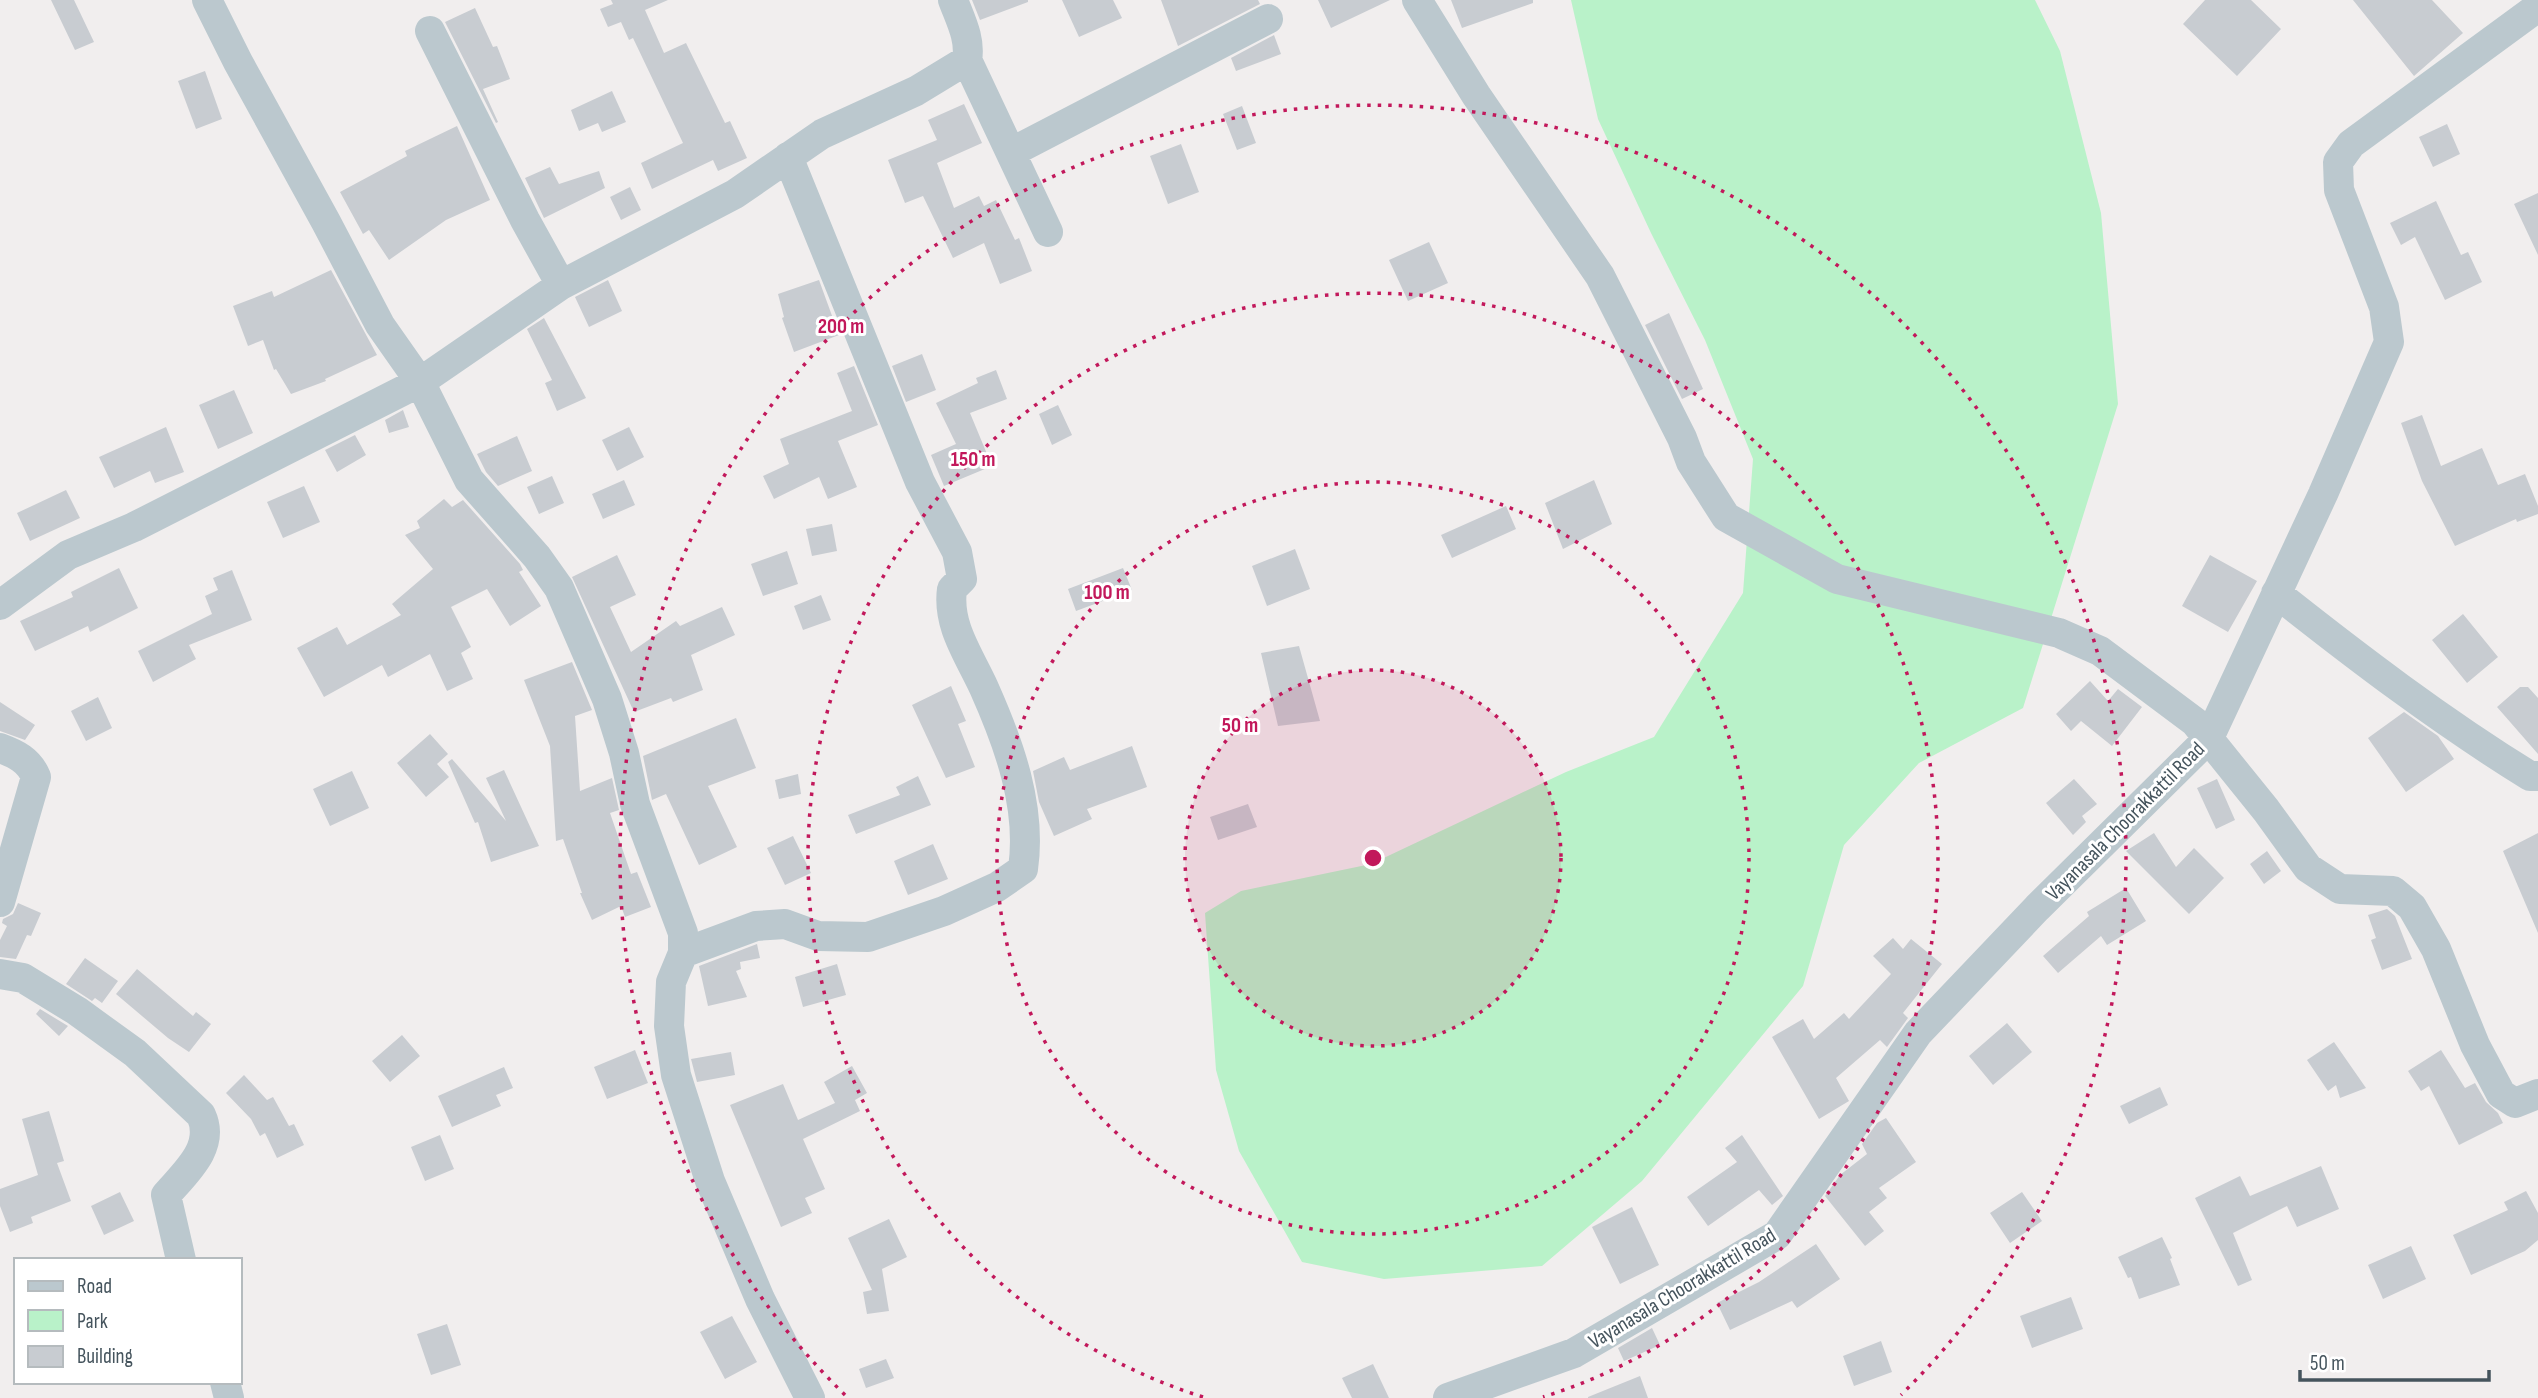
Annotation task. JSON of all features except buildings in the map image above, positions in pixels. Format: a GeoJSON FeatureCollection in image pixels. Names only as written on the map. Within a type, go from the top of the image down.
{"type":"FeatureCollection","features":[{"type":"Feature","properties":{"kind":"street"},"geometry":{"type":"LineString","coordinates":[[207,0],[380,325],[419,382],[469,480],[537,557],[559,588],[607,699],[624,753],[635,804],[682,933],[682,953],[671,982],[669,1026],[676,1076],[715,1193],[760,1299],[810,1398]]}},
{"type":"Feature","properties":{"kind":"street"},"geometry":{"type":"LineString","coordinates":[[953,0],[966,36],[969,50],[967,60],[1048,232]]}},
{"type":"Feature","properties":{"kind":"street"},"geometry":{"type":"LineString","coordinates":[[1417,0],[1476,95],[1600,276],[1682,438],[1691,462],[1726,517],[1837,579],[2059,633],[2100,652],[2195,722],[2308,868],[2340,889],[2393,891],[2412,907],[2436,949],[2475,1045],[2501,1094],[2515,1103],[2538,1094]]}},
{"type":"Feature","properties":{"kind":"street","name":"Vayanasala Choorakkattil Road"},"geometry":{"type":"LineString","coordinates":[[1448,1398],[1574,1353],[1777,1236],[1918,1033],[2038,908],[2209,738],[2323,494],[2389,342],[2384,307],[2339,190],[2338,162],[2351,144],[2538,7]]}},
{"type":"Feature","properties":{"kind":"street"},"geometry":{"type":"LineString","coordinates":[[1012,152],[1268,19]]}},
{"type":"Feature","properties":{"kind":"street"},"geometry":{"type":"LineString","coordinates":[[430,31],[525,220],[561,285]]}},
{"type":"Feature","properties":{"kind":"street"},"geometry":{"type":"LineString","coordinates":[[0,605],[68,555],[134,527],[419,382],[561,285],[735,194],[822,135],[916,91],[967,60]]}},
{"type":"Feature","properties":{"kind":"street"},"geometry":{"type":"LineString","coordinates":[[682,953],[756,926],[785,924],[818,936],[868,937],[944,911],[997,887],[1023,869],[1023,815],[1012,757],[983,686],[963,648],[949,607],[952,589],[962,579],[957,552],[920,482],[788,157]]}},
{"type":"Feature","properties":{"kind":"street"},"geometry":{"type":"LineString","coordinates":[[2276,593],[2385,678],[2477,744],[2530,776],[2538,776]]}},
{"type":"Feature","properties":{"kind":"street"},"geometry":{"type":"LineString","coordinates":[[0,747],[18,754],[32,767],[36,777],[0,902]]}},
{"type":"Feature","properties":{"kind":"street"},"geometry":{"type":"LineString","coordinates":[[0,974],[23,978],[77,1010],[135,1053],[201,1115],[207,1127],[201,1154],[166,1195],[181,1258]]}},
{"type":"Feature","properties":{"kind":"green space"},"geometry":{"type":"Polygon","coordinates":[[[1571,0],[2035,0],[2060,51],[2101,213],[2118,404],[2023,708],[1919,763],[1844,845],[1803,986],[1642,1181],[1542,1266],[1384,1279],[1302,1262],[1239,1151],[1216,1070],[1205,913],[1241,891],[1371,864],[1566,772],[1654,737],[1743,593],[1753,459],[1705,340],[1598,119],[1571,0]]]}}]}
